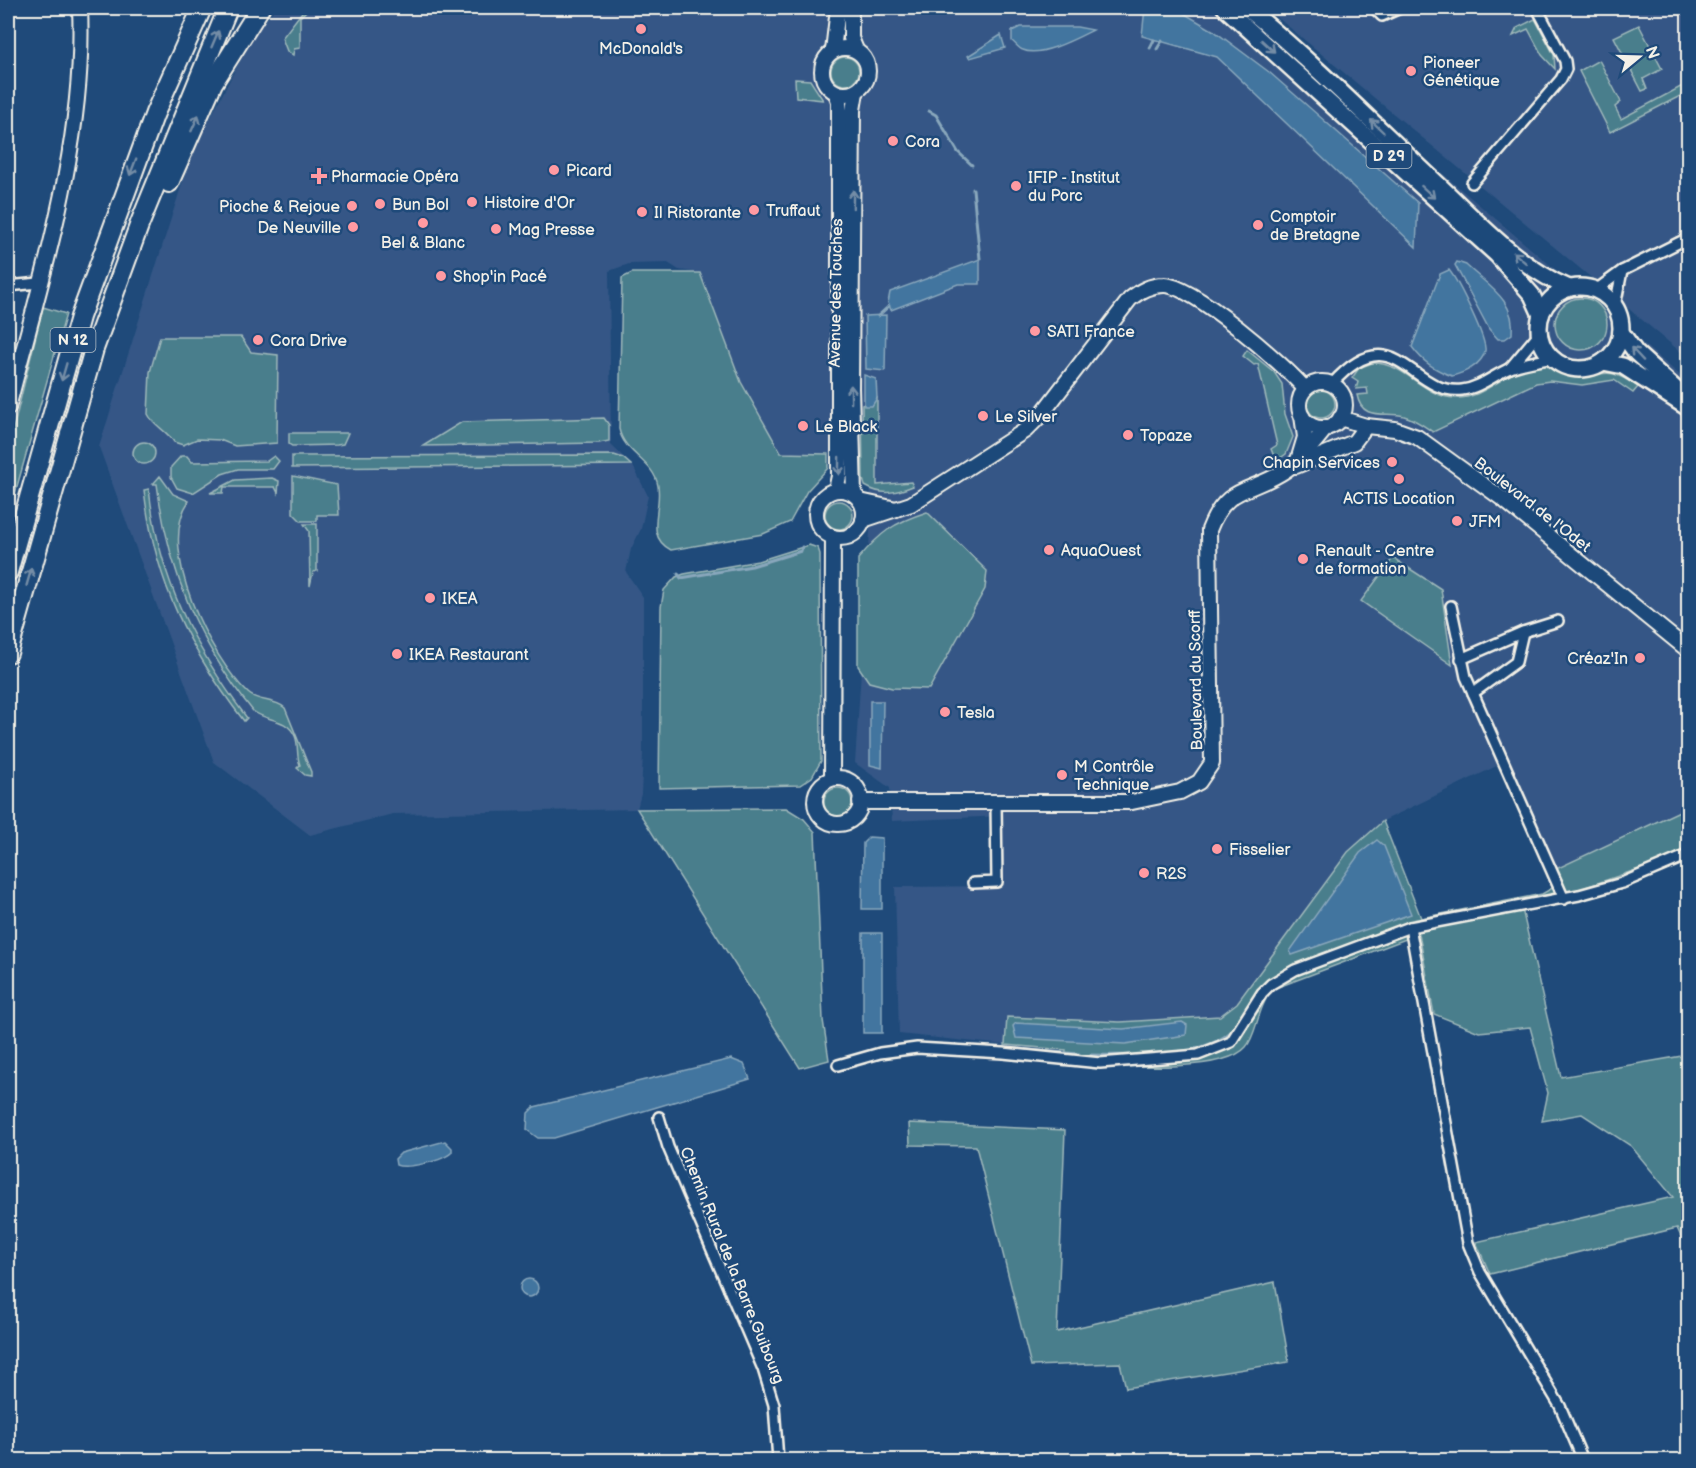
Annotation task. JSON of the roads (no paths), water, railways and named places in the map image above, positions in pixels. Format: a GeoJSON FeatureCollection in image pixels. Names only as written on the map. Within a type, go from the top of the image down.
{"type":"FeatureCollection","features":[{"type":"Feature","properties":{"kind":"highway","name":"N 12"},"geometry":{"type":"LineString","coordinates":[[8,572],[80,317],[150,124],[201,8]]}},
{"type":"Feature","properties":{"kind":"highway","name":"N 12"},"geometry":{"type":"LineString","coordinates":[[8,653],[94,349],[140,223],[228,8]]}},
{"type":"Feature","properties":{"kind":"highway"},"geometry":{"type":"LineString","coordinates":[[94,349],[213,83],[260,8]]}},
{"type":"Feature","properties":{"kind":"main road","name":"D 29"},"geometry":{"type":"LineString","coordinates":[[1225,8],[1497,255],[1532,295],[1541,315]]}},
{"type":"Feature","properties":{"kind":"main road","name":"D 29"},"geometry":{"type":"LineString","coordinates":[[1247,8],[1301,54],[1477,222],[1542,277],[1569,288]]}},
{"type":"Feature","properties":{"kind":"main road"},"geometry":{"type":"LineString","coordinates":[[1621,332],[1616,347],[1603,362],[1592,367],[1574,368],[1553,358],[1542,342],[1541,315],[1553,297],[1569,288],[1580,287],[1596,290],[1615,306],[1621,332],[1626,342],[1651,369],[1689,401]]}},
{"type":"Feature","properties":{"kind":"main road"},"geometry":{"type":"LineString","coordinates":[[1603,362],[1623,366],[1689,408]]}},
{"type":"Feature","properties":{"kind":"street"},"geometry":{"type":"LineString","coordinates":[[8,408],[69,155],[76,113],[82,46],[80,8]]}},
{"type":"Feature","properties":{"kind":"street"},"geometry":{"type":"LineString","coordinates":[[833,51],[838,8]]}},
{"type":"Feature","properties":{"kind":"street"},"geometry":{"type":"LineString","coordinates":[[851,8],[851,38],[856,50],[864,57],[868,72],[865,83],[856,92],[836,93],[826,85],[822,74],[826,58],[833,51],[842,48],[856,50]]}},
{"type":"Feature","properties":{"kind":"street"},"geometry":{"type":"LineString","coordinates":[[1374,8],[1382,16],[1400,8]]}},
{"type":"Feature","properties":{"kind":"street"},"geometry":{"type":"LineString","coordinates":[[1472,183],[1561,79],[1566,69],[1537,8]]}},
{"type":"Feature","properties":{"kind":"street","name":"Avenue des Touches"},"geometry":{"type":"LineString","coordinates":[[856,92],[853,110],[851,388],[857,498]]}},
{"type":"Feature","properties":{"kind":"street","name":"Avenue des Touches"},"geometry":{"type":"LineString","coordinates":[[836,93],[839,110],[840,202],[839,466],[836,490]]}},
{"type":"Feature","properties":{"kind":"street"},"geometry":{"type":"LineString","coordinates":[[1596,290],[1622,271],[1689,238]]}},
{"type":"Feature","properties":{"kind":"street"},"geometry":{"type":"LineString","coordinates":[[1615,306],[1622,271]]}},
{"type":"Feature","properties":{"kind":"street"},"geometry":{"type":"LineString","coordinates":[[8,285],[39,283]]}},
{"type":"Feature","properties":{"kind":"street"},"geometry":{"type":"LineString","coordinates":[[898,510],[836,490],[820,499],[816,512],[821,530],[833,537],[852,535],[863,520],[898,510],[911,504],[1026,430],[1041,415],[1130,299],[1141,290],[1165,285],[1179,288],[1198,298],[1291,372],[1305,389]]}},
{"type":"Feature","properties":{"kind":"street"},"geometry":{"type":"LineString","coordinates":[[1510,368],[1540,332]]}},
{"type":"Feature","properties":{"kind":"street"},"geometry":{"type":"LineString","coordinates":[[1332,384],[1346,369],[1371,357],[1392,357],[1451,390],[1480,385],[1510,368],[1553,358]]}},
{"type":"Feature","properties":{"kind":"street"},"geometry":{"type":"LineString","coordinates":[[1295,462],[1305,437],[1299,402],[1305,389],[1317,382],[1332,384],[1343,396],[1345,403],[1340,418],[1327,427],[1313,425],[1302,416]]}},
{"type":"Feature","properties":{"kind":"street","name":"Boulevard de l'Odet"},"geometry":{"type":"LineString","coordinates":[[1340,418],[1366,426],[1395,429],[1417,437],[1504,500],[1689,650]]}},
{"type":"Feature","properties":{"kind":"street"},"geometry":{"type":"LineString","coordinates":[[1295,462],[1354,442],[1366,426]]}},
{"type":"Feature","properties":{"kind":"street","name":"Boulevard du Scorff"},"geometry":{"type":"LineString","coordinates":[[860,802],[1132,802],[1180,792],[1199,782],[1212,763],[1209,530],[1217,510],[1233,494],[1295,462],[1327,427]]}},
{"type":"Feature","properties":{"kind":"street"},"geometry":{"type":"LineString","coordinates":[[857,498],[863,520]]}},
{"type":"Feature","properties":{"kind":"street"},"geometry":{"type":"LineString","coordinates":[[832,778],[833,537]]}},
{"type":"Feature","properties":{"kind":"street"},"geometry":{"type":"LineString","coordinates":[[1451,606],[1461,659],[1473,693],[1564,899]]}},
{"type":"Feature","properties":{"kind":"street"},"geometry":{"type":"LineString","coordinates":[[1461,659],[1523,632],[1558,621]]}},
{"type":"Feature","properties":{"kind":"street"},"geometry":{"type":"LineString","coordinates":[[1473,693],[1516,662],[1523,632]]}},
{"type":"Feature","properties":{"kind":"street"},"geometry":{"type":"LineString","coordinates":[[832,778],[842,778],[853,783],[860,795],[860,802],[857,813],[845,822],[833,823],[824,819],[815,806],[816,793],[825,782],[832,778]]}},
{"type":"Feature","properties":{"kind":"street"},"geometry":{"type":"LineString","coordinates":[[974,883],[997,882],[996,802]]}},
{"type":"Feature","properties":{"kind":"street"},"geometry":{"type":"LineString","coordinates":[[838,1065],[880,1053],[917,1048],[1003,1053],[1100,1063],[1198,1055],[1231,1041],[1262,993],[1283,977],[1410,927],[1564,899],[1622,883],[1689,855]]}},
{"type":"Feature","properties":{"kind":"street"},"geometry":{"type":"LineString","coordinates":[[1410,927],[1468,1243],[1480,1272],[1560,1406],[1583,1461]]}},
{"type":"Feature","properties":{"kind":"street","name":"Chemin Rural de la Barre Guibourg"},"geometry":{"type":"LineString","coordinates":[[659,1117],[668,1147],[763,1369],[774,1405],[778,1461]]}},
{"type":"Feature","properties":{"kind":"waterway"},"geometry":{"type":"LineString","coordinates":[[1150,48],[1154,40]]}},
{"type":"Feature","properties":{"kind":"waterway"},"geometry":{"type":"LineString","coordinates":[[1157,49],[1162,41]]}},
{"type":"Feature","properties":{"kind":"waterway"},"geometry":{"type":"LineString","coordinates":[[929,111],[936,115],[958,152],[972,165]]}},
{"type":"Feature","properties":{"kind":"waterway"},"geometry":{"type":"LineString","coordinates":[[973,189],[980,259]]}},
{"type":"Feature","properties":{"kind":"waterway"},"geometry":{"type":"LineString","coordinates":[[878,316],[889,306]]}},
{"type":"Feature","properties":{"kind":"waterway"},"geometry":{"type":"LineString","coordinates":[[678,574],[681,578],[752,566],[801,551],[802,547]]}},
{"type":"Feature","properties":{"kind":"waterway"},"geometry":{"type":"LineString","coordinates":[[840,562],[840,755]]}},
{"type":"Feature","properties":{"kind":"waterway"},"geometry":{"type":"LineString","coordinates":[[1240,1020],[1259,989]]}},
{"type":"Feature","properties":{"kind":"waterway"},"geometry":{"type":"LineString","coordinates":[[1090,1055],[1146,1055],[1187,1051],[1222,1038],[1235,1028]]}},
{"type":"Feature","properties":{"kind":"waterway"},"geometry":{"type":"LineString","coordinates":[[1016,1049],[1079,1054]]}},
{"type":"Feature","properties":{"kind":"place","name":"McDonald's"},"geometry":{"type":"Point","coordinates":[641,29]}},
{"type":"Feature","properties":{"kind":"place","name":"Pioneer Génétique"},"geometry":{"type":"Point","coordinates":[1411,71]}},
{"type":"Feature","properties":{"kind":"place","name":"Cora"},"geometry":{"type":"Point","coordinates":[893,141]}},
{"type":"Feature","properties":{"kind":"place","name":"Picard"},"geometry":{"type":"Point","coordinates":[554,170]}},
{"type":"Feature","properties":{"kind":"place","name":"Pharmacie Opéra"},"geometry":{"type":"Point","coordinates":[319,176]}},
{"type":"Feature","properties":{"kind":"place","name":"IFIP - Institut du Porc"},"geometry":{"type":"Point","coordinates":[1016,186]}},
{"type":"Feature","properties":{"kind":"place","name":"Histoire d'Or"},"geometry":{"type":"Point","coordinates":[472,202]}},
{"type":"Feature","properties":{"kind":"place","name":"Bun Bol"},"geometry":{"type":"Point","coordinates":[380,204]}},
{"type":"Feature","properties":{"kind":"place","name":"Pioche & Rejoue"},"geometry":{"type":"Point","coordinates":[352,206]}},
{"type":"Feature","properties":{"kind":"place","name":"Truffaut"},"geometry":{"type":"Point","coordinates":[754,210]}},
{"type":"Feature","properties":{"kind":"place","name":"Il Ristorante"},"geometry":{"type":"Point","coordinates":[642,212]}},
{"type":"Feature","properties":{"kind":"place","name":"Bel & Blanc"},"geometry":{"type":"Point","coordinates":[423,223]}},
{"type":"Feature","properties":{"kind":"place","name":"Comptoir de Bretagne"},"geometry":{"type":"Point","coordinates":[1258,225]}},
{"type":"Feature","properties":{"kind":"place","name":"De Neuville"},"geometry":{"type":"Point","coordinates":[353,227]}},
{"type":"Feature","properties":{"kind":"place","name":"Mag Presse"},"geometry":{"type":"Point","coordinates":[496,229]}},
{"type":"Feature","properties":{"kind":"place","name":"Shop'in Pacé"},"geometry":{"type":"Point","coordinates":[441,276]}},
{"type":"Feature","properties":{"kind":"place","name":"SATI France"},"geometry":{"type":"Point","coordinates":[1035,331]}},
{"type":"Feature","properties":{"kind":"place","name":"Cora Drive"},"geometry":{"type":"Point","coordinates":[258,340]}},
{"type":"Feature","properties":{"kind":"place","name":"Le Silver"},"geometry":{"type":"Point","coordinates":[983,416]}},
{"type":"Feature","properties":{"kind":"place","name":"Le Black"},"geometry":{"type":"Point","coordinates":[803,426]}},
{"type":"Feature","properties":{"kind":"place","name":"Topaze"},"geometry":{"type":"Point","coordinates":[1128,435]}},
{"type":"Feature","properties":{"kind":"place","name":"Chapin Services"},"geometry":{"type":"Point","coordinates":[1392,462]}},
{"type":"Feature","properties":{"kind":"place","name":"ACTIS Location"},"geometry":{"type":"Point","coordinates":[1399,479]}},
{"type":"Feature","properties":{"kind":"place","name":"JFM"},"geometry":{"type":"Point","coordinates":[1457,521]}},
{"type":"Feature","properties":{"kind":"place","name":"AquaOuest"},"geometry":{"type":"Point","coordinates":[1049,550]}},
{"type":"Feature","properties":{"kind":"place","name":"Renault - Centre de formation"},"geometry":{"type":"Point","coordinates":[1303,559]}},
{"type":"Feature","properties":{"kind":"place","name":"IKEA"},"geometry":{"type":"Point","coordinates":[430,598]}},
{"type":"Feature","properties":{"kind":"place","name":"IKEA Restaurant"},"geometry":{"type":"Point","coordinates":[397,654]}},
{"type":"Feature","properties":{"kind":"place","name":"Créaz'In"},"geometry":{"type":"Point","coordinates":[1640,658]}},
{"type":"Feature","properties":{"kind":"place","name":"Tesla"},"geometry":{"type":"Point","coordinates":[945,712]}},
{"type":"Feature","properties":{"kind":"place","name":"M Contrôle Technique"},"geometry":{"type":"Point","coordinates":[1062,775]}},
{"type":"Feature","properties":{"kind":"place","name":"Fisselier"},"geometry":{"type":"Point","coordinates":[1217,849]}},
{"type":"Feature","properties":{"kind":"place","name":"R2S"},"geometry":{"type":"Point","coordinates":[1144,873]}}]}
